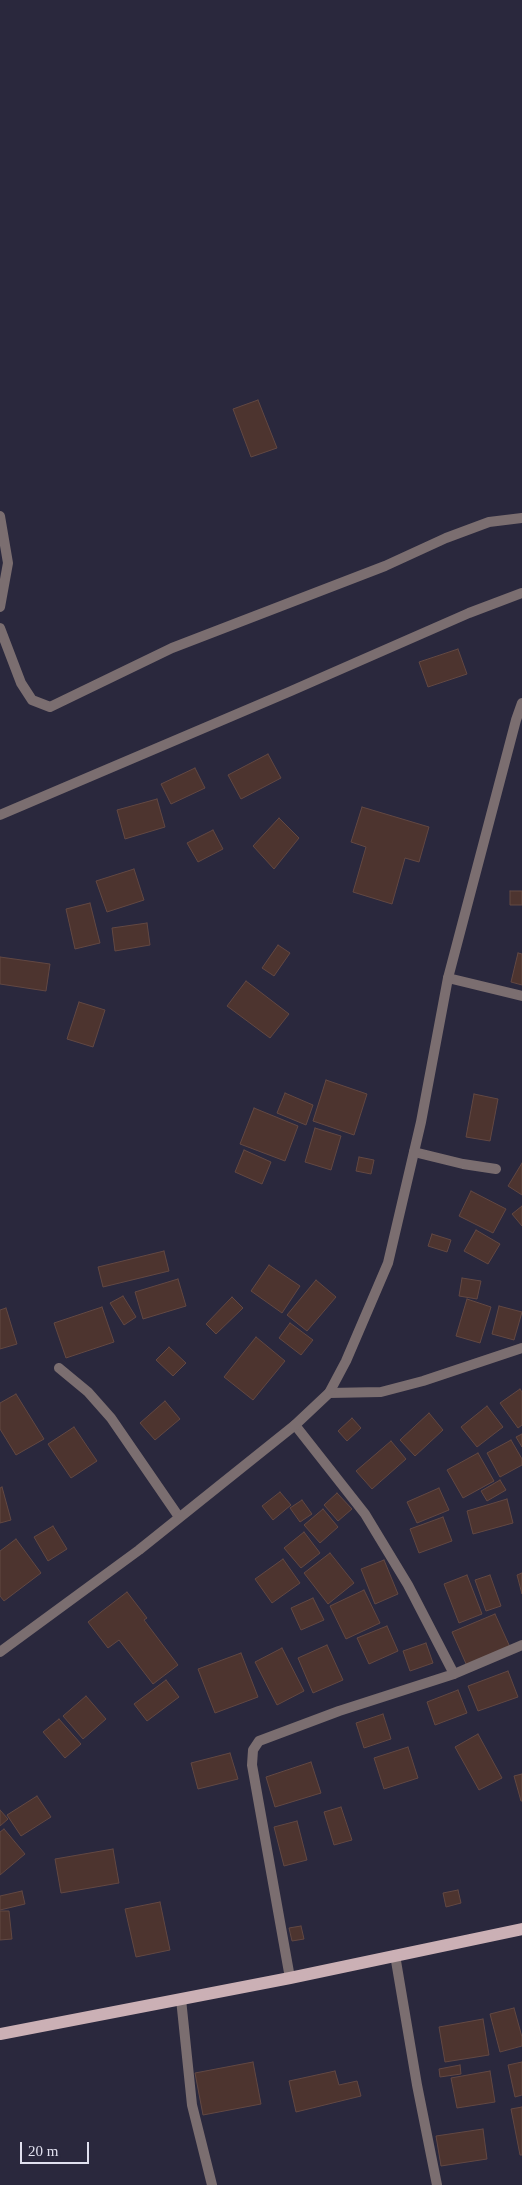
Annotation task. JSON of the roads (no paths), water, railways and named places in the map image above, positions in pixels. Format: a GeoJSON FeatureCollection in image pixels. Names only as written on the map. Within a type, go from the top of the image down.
{"type":"FeatureCollection","features":[{"type":"Feature","properties":{"kind":"main road"},"geometry":{"type":"LineString","coordinates":[[0,2034],[290,1978],[522,1928]]}},
{"type":"Feature","properties":{"kind":"street"},"geometry":{"type":"LineString","coordinates":[[0,516],[8,563],[0,607]]}},
{"type":"Feature","properties":{"kind":"street"},"geometry":{"type":"LineString","coordinates":[[0,628],[21,683],[32,700],[50,707],[172,648],[385,566],[446,538],[490,522],[522,518]]}},
{"type":"Feature","properties":{"kind":"street"},"geometry":{"type":"LineString","coordinates":[[0,815],[469,613],[522,593]]}},
{"type":"Feature","properties":{"kind":"street"},"geometry":{"type":"LineString","coordinates":[[0,1652],[139,1550],[295,1425],[330,1393],[350,1353],[388,1263],[414,1152],[448,978],[522,703]]}},
{"type":"Feature","properties":{"kind":"street"},"geometry":{"type":"LineString","coordinates":[[448,978],[522,996]]}},
{"type":"Feature","properties":{"kind":"street"},"geometry":{"type":"LineString","coordinates":[[414,1152],[463,1164],[496,1169]]}},
{"type":"Feature","properties":{"kind":"street"},"geometry":{"type":"LineString","coordinates":[[330,1393],[380,1392],[423,1381],[522,1348]]}},
{"type":"Feature","properties":{"kind":"street"},"geometry":{"type":"LineString","coordinates":[[59,1368],[88,1392],[112,1418],[180,1517]]}},
{"type":"Feature","properties":{"kind":"street"},"geometry":{"type":"LineString","coordinates":[[295,1425],[365,1514],[408,1584],[454,1674]]}},
{"type":"Feature","properties":{"kind":"street"},"geometry":{"type":"LineString","coordinates":[[290,1978],[252,1765],[253,1750],[259,1741],[338,1711],[454,1674],[522,1645]]}},
{"type":"Feature","properties":{"kind":"street"},"geometry":{"type":"LineString","coordinates":[[395,1955],[417,2085],[437,2185]]}},
{"type":"Feature","properties":{"kind":"street"},"geometry":{"type":"LineString","coordinates":[[182,1999],[192,2105],[212,2185]]}}]}
